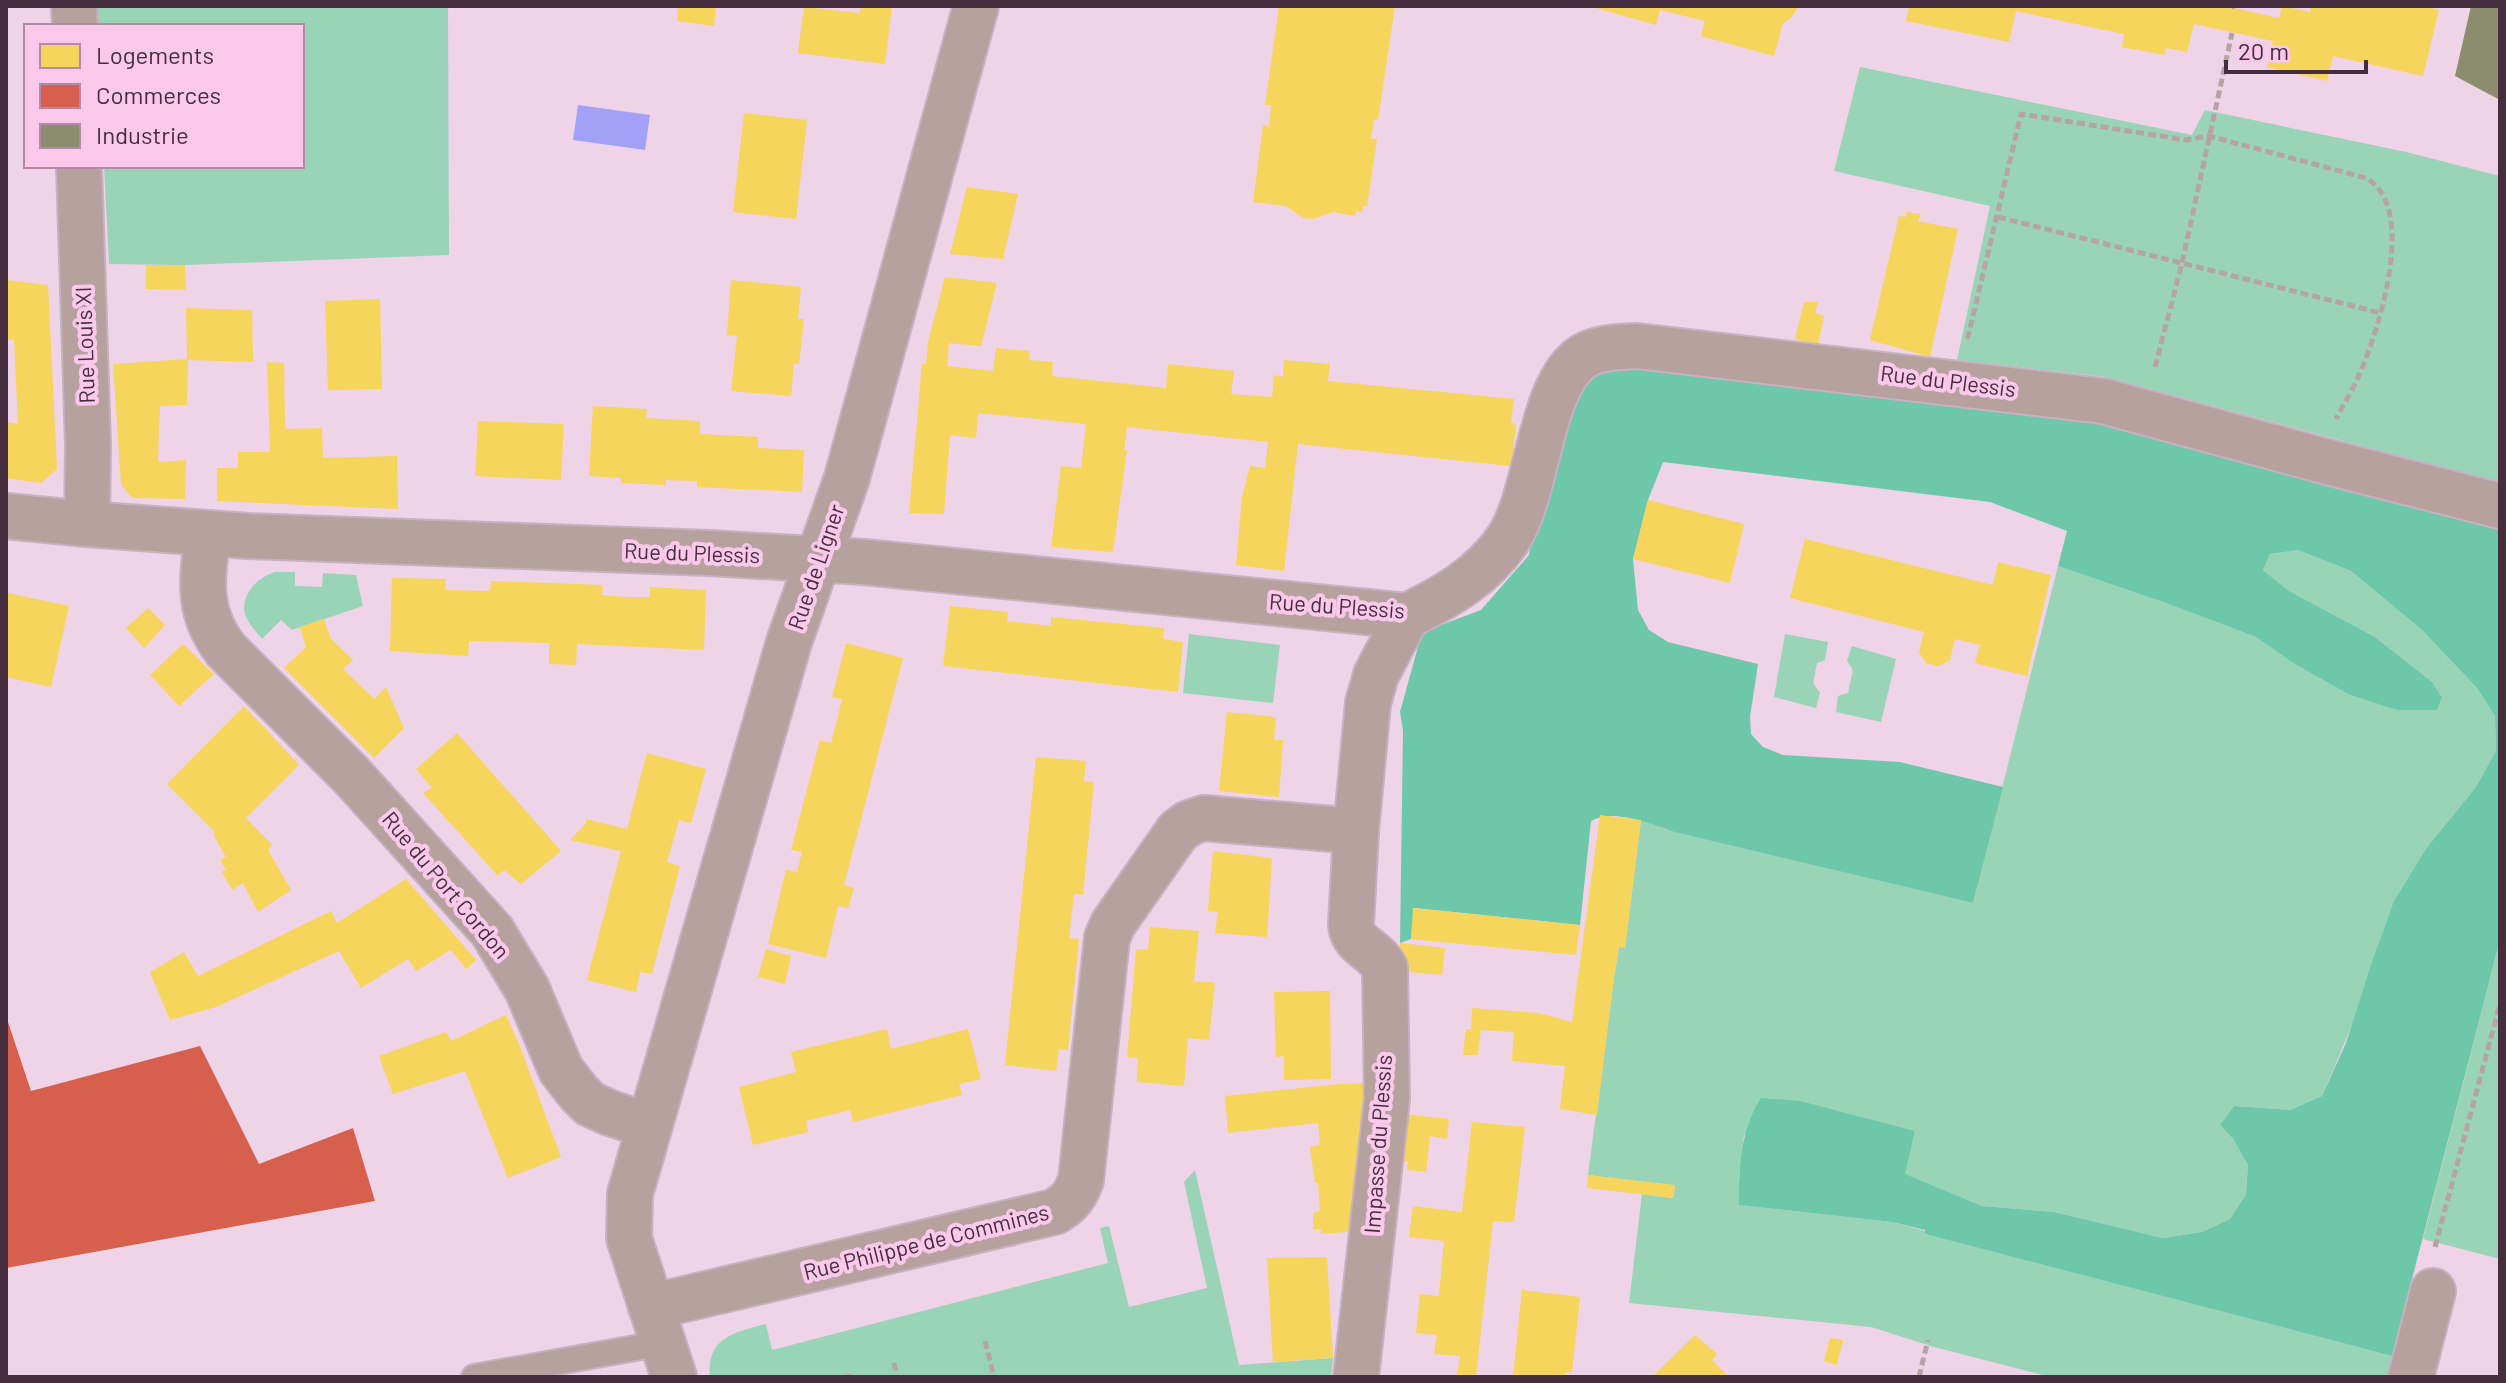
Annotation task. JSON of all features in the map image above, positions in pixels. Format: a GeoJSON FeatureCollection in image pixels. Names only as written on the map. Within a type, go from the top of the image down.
{"type":"FeatureCollection","features":[{"type":"Feature","properties":{"kind":"street","name":"Rue de Ligner"},"geometry":{"type":"LineString","coordinates":[[649,1126],[789,642],[853,458],[976,6]]}},
{"type":"Feature","properties":{"kind":"street","name":"Rue Louis XI"},"geometry":{"type":"LineString","coordinates":[[79,168],[88,445],[87,524]]}},
{"type":"Feature","properties":{"kind":"street","name":"Rue du Plessis"},"geometry":{"type":"LineString","coordinates":[[6,516],[208,533],[818,559],[916,566],[1407,616],[1466,583],[1493,559],[1509,537],[1523,507],[1551,408],[1573,364],[1587,354],[1608,348],[1637,346],[2103,401],[2500,506]]}},
{"type":"Feature","properties":{"kind":"street","name":"Rue du Port Cordon"},"geometry":{"type":"LineString","coordinates":[[208,533],[202,594],[214,634],[226,650],[351,775],[492,931],[527,989],[561,1070],[579,1093],[590,1104],[649,1126]]}},
{"type":"Feature","properties":{"kind":"street"},"geometry":{"type":"LineString","coordinates":[[1356,831],[1368,703],[1376,675],[1407,616]]}},
{"type":"Feature","properties":{"kind":"street","name":"Rue Philippe de Commines"},"geometry":{"type":"LineString","coordinates":[[663,1342],[1068,1205],[1081,1180],[1107,938],[1113,924],[1178,831],[1204,818],[1356,831]]}},
{"type":"Feature","properties":{"kind":"street","name":"Impasse du Plessis"},"geometry":{"type":"LineString","coordinates":[[1356,831],[1352,934],[1357,943],[1381,958],[1385,968],[1387,1099],[1356,1377]]}},
{"type":"Feature","properties":{"kind":"street"},"geometry":{"type":"LineString","coordinates":[[649,1126],[630,1194],[629,1238],[663,1342]]}},
{"type":"Feature","properties":{"kind":"street"},"geometry":{"type":"LineString","coordinates":[[2411,1377],[2433,1291]]}},
{"type":"Feature","properties":{"kind":"lane"},"geometry":{"type":"LineString","coordinates":[[474,1377],[663,1342]]}},
{"type":"Feature","properties":{"kind":"path"},"geometry":{"type":"LineString","coordinates":[[2154,371],[2182,263],[2232,33]]}},
{"type":"Feature","properties":{"kind":"path"},"geometry":{"type":"LineString","coordinates":[[1968,337],[2021,114],[2186,140],[2209,136],[2366,178],[2376,183],[2390,213],[2392,256],[2381,313],[2359,375],[2336,419]]}},
{"type":"Feature","properties":{"kind":"path"},"geometry":{"type":"LineString","coordinates":[[1998,217],[2381,313]]}},
{"type":"Feature","properties":{"kind":"path"},"geometry":{"type":"LineString","coordinates":[[2433,1291],[2430,1267],[2500,1004]]}},
{"type":"Feature","properties":{"kind":"path"},"geometry":{"type":"LineString","coordinates":[[1919,1377],[1928,1340]]}},
{"type":"Feature","properties":{"kind":"path"},"geometry":{"type":"LineString","coordinates":[[985,1341],[994,1377]]}},
{"type":"Feature","properties":{"kind":"path"},"geometry":{"type":"LineString","coordinates":[[894,1363],[897,1377]]}},
{"type":"Feature","properties":{"kind":"green space"},"geometry":{"type":"Polygon","coordinates":[[[96,6],[448,6],[449,255],[186,265],[109,264],[104,168],[304,168],[304,24],[97,24],[96,6]]]}},
{"type":"Feature","properties":{"kind":"green space"},"geometry":{"type":"Polygon","coordinates":[[[1860,67],[2192,135],[2205,110],[2406,152],[2500,176],[2500,483],[2105,377],[1957,360],[1990,206],[1834,171],[1860,67]]]}},
{"type":"Feature","properties":{"kind":"green space"},"geometry":{"type":"Polygon","coordinates":[[[1639,360],[2075,412],[2500,526],[2500,940],[2392,1356],[1925,1234],[1925,1230],[1892,1222],[1739,1205],[1740,1163],[1745,1136],[1761,1098],[1800,1101],[1915,1131],[1905,1174],[1982,1206],[2054,1212],[2163,1238],[2202,1232],[2230,1219],[2246,1194],[2248,1165],[2233,1139],[2220,1125],[2234,1106],[2290,1110],[2322,1096],[2346,1043],[2394,901],[2428,846],[2476,787],[2496,751],[2495,716],[2477,688],[2422,630],[2351,571],[2298,550],[2270,554],[2263,570],[2289,591],[2375,637],[2432,682],[2442,697],[2437,710],[2397,710],[2348,694],[2293,663],[2256,637],[2058,566],[2067,531],[1990,502],[1663,462],[1648,500],[1633,559],[1638,610],[1649,630],[1668,642],[1758,664],[1750,717],[1751,734],[1763,747],[1783,755],[1900,762],[2003,787],[1973,903],[1610,816],[1591,821],[1580,925],[1414,908],[1411,939],[1400,943],[1403,731],[1400,712],[1422,632],[1481,610],[1529,555],[1554,406],[1588,373],[1639,360]]]}},
{"type":"Feature","properties":{"kind":"green space"},"geometry":{"type":"Polygon","coordinates":[[[2298,550],[2351,571],[2422,630],[2477,688],[2495,716],[2496,751],[2476,787],[2428,846],[2322,1096],[2290,1110],[2234,1106],[2220,1125],[2233,1139],[2248,1165],[2246,1194],[2230,1219],[2202,1232],[2163,1238],[2054,1212],[1982,1206],[1904,1174],[1915,1131],[1744,1135],[1739,1177],[1740,1205],[1892,1222],[1925,1231],[1925,1234],[2392,1356],[2387,1377],[2051,1377],[1934,1347],[1871,1327],[1629,1303],[1642,1194],[1673,1198],[1675,1186],[1588,1175],[1614,977],[1619,947],[1625,947],[1641,820],[1674,832],[1973,903],[2058,566],[2256,637],[2293,663],[2348,694],[2442,697],[2432,682],[2375,637],[2289,591],[2263,570],[2270,554],[2298,550]]]}},
{"type":"Feature","properties":{"kind":"green space"},"geometry":{"type":"Polygon","coordinates":[[[275,572],[295,572],[295,586],[322,587],[323,573],[356,575],[363,606],[292,630],[281,620],[262,639],[247,620],[245,602],[256,583],[275,572]]]}},
{"type":"Feature","properties":{"kind":"green space"},"geometry":{"type":"Polygon","coordinates":[[[1189,634],[1280,645],[1273,703],[1183,693],[1189,634]]]}},
{"type":"Feature","properties":{"kind":"green space"},"geometry":{"type":"Polygon","coordinates":[[[1785,634],[1828,642],[1825,660],[1817,663],[1813,683],[1820,693],[1816,708],[1774,697],[1785,634]]]}},
{"type":"Feature","properties":{"kind":"green space"},"geometry":{"type":"Polygon","coordinates":[[[1852,646],[1896,659],[1881,722],[1836,712],[1838,696],[1848,693],[1853,670],[1847,661],[1852,646]]]}},
{"type":"Feature","properties":{"kind":"green space"},"geometry":{"type":"Polygon","coordinates":[[[2500,940],[2500,1259],[2423,1239],[2500,940]]]}},
{"type":"Feature","properties":{"kind":"green space"},"geometry":{"type":"Polygon","coordinates":[[[1195,1170],[1239,1365],[1333,1358],[1331,1377],[710,1377],[710,1364],[718,1345],[733,1334],[754,1327],[766,1324],[772,1350],[1108,1263],[1100,1228],[1109,1226],[1129,1307],[1207,1288],[1184,1182],[1195,1170]]]}},
{"type":"Feature","properties":{"kind":"shaded area"},"geometry":{"type":"Polygon","coordinates":[[[578,105],[650,115],[645,150],[573,140],[578,105]]]}},
{"type":"Feature","properties":{"kind":"building: Logements"},"geometry":{"type":"Polygon","coordinates":[[[678,6],[716,6],[714,26],[677,21],[678,6]]]}},
{"type":"Feature","properties":{"kind":"building: Logements"},"geometry":{"type":"Polygon","coordinates":[[[861,6],[892,6],[885,64],[798,53],[804,7],[860,13],[861,6]]]}},
{"type":"Feature","properties":{"kind":"building: Logements"},"geometry":{"type":"Polygon","coordinates":[[[1279,6],[1395,6],[1378,120],[1374,119],[1371,139],[1377,139],[1367,206],[1363,206],[1362,212],[1356,211],[1355,216],[1333,212],[1313,219],[1303,218],[1286,206],[1253,202],[1263,125],[1269,126],[1271,105],[1265,105],[1279,6]]]}},
{"type":"Feature","properties":{"kind":"building: Logements"},"geometry":{"type":"Polygon","coordinates":[[[1589,6],[1799,6],[1783,23],[1774,56],[1701,36],[1705,21],[1660,10],[1656,25],[1589,6]]]}},
{"type":"Feature","properties":{"kind":"building: Logements"},"geometry":{"type":"Polygon","coordinates":[[[1909,6],[2225,6],[2279,18],[2282,6],[2310,12],[2311,6],[2425,6],[2439,10],[2423,76],[2333,56],[2327,81],[2267,67],[2273,41],[2194,24],[2187,52],[2166,48],[2164,55],[2122,47],[2124,34],[2016,11],[2009,42],[1906,21],[1909,6]]]}},
{"type":"Feature","properties":{"kind":"building: Logements"},"geometry":{"type":"Polygon","coordinates":[[[744,113],[807,120],[796,219],[733,212],[744,113]]]}},
{"type":"Feature","properties":{"kind":"building: Logements"},"geometry":{"type":"Polygon","coordinates":[[[967,187],[1018,194],[1003,259],[950,254],[967,187]]]}},
{"type":"Feature","properties":{"kind":"building: Logements"},"geometry":{"type":"Polygon","coordinates":[[[1906,212],[1921,214],[1918,221],[1958,229],[1930,357],[1870,340],[1899,216],[1906,217],[1906,212]]]}},
{"type":"Feature","properties":{"kind":"building: Logements"},"geometry":{"type":"Polygon","coordinates":[[[146,265],[185,265],[186,290],[146,289],[146,265]]]}},
{"type":"Feature","properties":{"kind":"building: Logements"},"geometry":{"type":"Polygon","coordinates":[[[945,277],[997,283],[981,346],[949,343],[947,366],[993,371],[996,348],[1030,351],[1029,360],[1053,362],[1052,376],[1166,388],[1168,364],[1234,371],[1231,394],[1272,397],[1274,375],[1283,377],[1284,360],[1330,364],[1328,381],[1514,399],[1511,421],[1516,426],[1511,466],[1298,444],[1284,571],[1236,565],[1242,497],[1250,466],[1265,468],[1268,442],[1127,427],[1124,450],[1127,450],[1113,552],[1051,547],[1061,466],[1081,468],[1086,424],[978,413],[976,438],[950,435],[944,514],[909,513],[922,364],[926,364],[928,342],[945,277]]]}},
{"type":"Feature","properties":{"kind":"building: Logements"},"geometry":{"type":"Polygon","coordinates":[[[6,280],[48,285],[57,469],[41,483],[6,478],[6,422],[18,424],[14,340],[6,339],[6,280]]]}},
{"type":"Feature","properties":{"kind":"building: Logements"},"geometry":{"type":"Polygon","coordinates":[[[731,280],[801,287],[798,319],[804,319],[799,364],[794,364],[791,396],[731,391],[737,336],[727,335],[731,280]]]}},
{"type":"Feature","properties":{"kind":"building: Logements"},"geometry":{"type":"Polygon","coordinates":[[[380,299],[382,389],[328,390],[325,301],[380,299]]]}},
{"type":"Feature","properties":{"kind":"building: Logements"},"geometry":{"type":"Polygon","coordinates":[[[1804,302],[1818,302],[1815,313],[1824,316],[1818,345],[1795,339],[1804,302]]]}},
{"type":"Feature","properties":{"kind":"building: Logements"},"geometry":{"type":"Polygon","coordinates":[[[186,308],[252,310],[253,362],[188,360],[187,405],[160,406],[158,462],[186,460],[185,499],[132,498],[121,484],[113,364],[187,359],[186,308]]]}},
{"type":"Feature","properties":{"kind":"building: Logements"},"geometry":{"type":"Polygon","coordinates":[[[267,362],[284,363],[285,429],[322,428],[323,458],[397,456],[398,509],[217,501],[217,468],[238,468],[238,452],[270,452],[267,362]]]}},
{"type":"Feature","properties":{"kind":"building: Logements"},"geometry":{"type":"Polygon","coordinates":[[[593,406],[647,409],[646,418],[700,421],[700,434],[758,437],[758,448],[804,450],[802,492],[697,487],[697,481],[666,480],[666,485],[621,483],[621,478],[589,476],[593,406]]]}},
{"type":"Feature","properties":{"kind":"building: Logements"},"geometry":{"type":"Polygon","coordinates":[[[478,421],[564,424],[561,480],[475,476],[478,421]]]}},
{"type":"Feature","properties":{"kind":"building: Logements"},"geometry":{"type":"Polygon","coordinates":[[[1648,500],[1744,524],[1730,583],[1633,559],[1648,500]]]}},
{"type":"Feature","properties":{"kind":"building: Logements"},"geometry":{"type":"Polygon","coordinates":[[[1805,539],[1993,585],[1998,562],[2051,575],[2027,676],[1975,663],[1980,645],[1955,639],[1950,660],[1939,666],[1926,663],[1919,652],[1924,632],[1790,598],[1805,539]]]}},
{"type":"Feature","properties":{"kind":"building: Logements"},"geometry":{"type":"Polygon","coordinates":[[[392,578],[446,579],[445,590],[490,591],[491,581],[603,585],[602,595],[627,597],[650,597],[650,587],[706,590],[704,650],[577,644],[576,665],[549,664],[549,643],[469,641],[468,656],[390,651],[392,578]]]}},
{"type":"Feature","properties":{"kind":"building: Logements"},"geometry":{"type":"Polygon","coordinates":[[[8,593],[69,606],[51,687],[6,677],[8,593]]]}},
{"type":"Feature","properties":{"kind":"building: Logements"},"geometry":{"type":"Polygon","coordinates":[[[950,606],[1008,612],[1007,621],[1051,626],[1051,617],[1164,628],[1163,639],[1183,642],[1178,692],[943,666],[950,606]]]}},
{"type":"Feature","properties":{"kind":"building: Logements"},"geometry":{"type":"Polygon","coordinates":[[[148,608],[165,625],[144,648],[126,628],[148,608]]]}},
{"type":"Feature","properties":{"kind":"building: Logements"},"geometry":{"type":"Polygon","coordinates":[[[324,619],[331,639],[353,660],[343,669],[374,699],[386,687],[404,728],[374,758],[284,668],[306,647],[300,627],[324,619]]]}},
{"type":"Feature","properties":{"kind":"building: Logements"},"geometry":{"type":"Polygon","coordinates":[[[846,643],[903,658],[844,885],[854,888],[848,908],[838,906],[826,958],[768,944],[786,870],[797,872],[802,852],[791,850],[820,740],[831,743],[837,720],[842,699],[832,697],[846,643]]]}},
{"type":"Feature","properties":{"kind":"building: Logements"},"geometry":{"type":"Polygon","coordinates":[[[183,644],[214,674],[179,706],[150,675],[183,644]]]}},
{"type":"Feature","properties":{"kind":"building: Logements"},"geometry":{"type":"Polygon","coordinates":[[[244,706],[299,765],[246,818],[272,845],[268,850],[291,890],[258,912],[243,883],[232,890],[222,872],[226,870],[220,860],[226,857],[213,834],[215,832],[167,784],[244,706]]]}},
{"type":"Feature","properties":{"kind":"building: Logements"},"geometry":{"type":"Polygon","coordinates":[[[1227,712],[1276,717],[1274,740],[1283,740],[1279,797],[1219,791],[1227,712]]]}},
{"type":"Feature","properties":{"kind":"building: Logements"},"geometry":{"type":"Polygon","coordinates":[[[457,733],[561,851],[521,884],[504,870],[498,876],[423,793],[432,788],[416,769],[457,733]]]}},
{"type":"Feature","properties":{"kind":"building: Logements"},"geometry":{"type":"Polygon","coordinates":[[[647,753],[706,769],[691,823],[679,820],[667,862],[680,866],[652,974],[640,972],[636,992],[587,980],[621,851],[570,840],[586,823],[586,819],[627,829],[647,753]]]}},
{"type":"Feature","properties":{"kind":"building: Logements"},"geometry":{"type":"Polygon","coordinates":[[[1036,757],[1086,761],[1084,781],[1094,782],[1083,895],[1074,894],[1069,938],[1079,939],[1068,1050],[1059,1049],[1056,1071],[1005,1065],[1036,757]]]}},
{"type":"Feature","properties":{"kind":"building: Logements"},"geometry":{"type":"Polygon","coordinates":[[[1600,815],[1641,820],[1625,948],[1619,947],[1614,977],[1597,1115],[1560,1109],[1565,1066],[1512,1061],[1514,1032],[1481,1030],[1478,1055],[1463,1055],[1466,1029],[1471,1029],[1472,1008],[1539,1013],[1572,1022],[1600,815]]]}},
{"type":"Feature","properties":{"kind":"building: Logements"},"geometry":{"type":"Polygon","coordinates":[[[1213,851],[1272,858],[1267,937],[1215,933],[1218,912],[1208,911],[1213,851]]]}},
{"type":"Feature","properties":{"kind":"building: Logements"},"geometry":{"type":"Polygon","coordinates":[[[406,879],[476,960],[466,969],[451,950],[416,971],[408,959],[361,988],[339,951],[216,1007],[170,1020],[150,972],[184,952],[198,976],[331,911],[337,923],[406,879]]]}},
{"type":"Feature","properties":{"kind":"building: Logements"},"geometry":{"type":"Polygon","coordinates":[[[1413,908],[1580,925],[1576,955],[1411,939],[1413,908]]]}},
{"type":"Feature","properties":{"kind":"building: Logements"},"geometry":{"type":"Polygon","coordinates":[[[1150,927],[1199,931],[1194,981],[1215,983],[1209,1040],[1188,1038],[1184,1086],[1137,1082],[1138,1058],[1127,1057],[1136,949],[1148,950],[1150,927]]]}},
{"type":"Feature","properties":{"kind":"building: Logements"},"geometry":{"type":"Polygon","coordinates":[[[1400,943],[1445,948],[1442,975],[1400,971],[1400,943]]]}},
{"type":"Feature","properties":{"kind":"building: Logements"},"geometry":{"type":"Polygon","coordinates":[[[766,949],[791,956],[785,984],[758,977],[766,949]]]}},
{"type":"Feature","properties":{"kind":"building: Logements"},"geometry":{"type":"Polygon","coordinates":[[[1330,991],[1331,1079],[1284,1080],[1284,1056],[1276,1057],[1274,992],[1330,991]]]}},
{"type":"Feature","properties":{"kind":"building: Logements"},"geometry":{"type":"Polygon","coordinates":[[[506,1015],[561,1157],[508,1178],[465,1071],[393,1094],[379,1056],[446,1032],[451,1041],[506,1015]]]}},
{"type":"Feature","properties":{"kind":"building: Logements"},"geometry":{"type":"Polygon","coordinates":[[[887,1029],[891,1049],[968,1029],[981,1079],[959,1084],[962,1095],[853,1122],[850,1110],[806,1121],[808,1132],[753,1145],[739,1087],[796,1072],[791,1052],[887,1029]]]}},
{"type":"Feature","properties":{"kind":"building: Logements"},"geometry":{"type":"Polygon","coordinates":[[[1371,1083],[1371,1171],[1356,1173],[1359,1231],[1321,1234],[1321,1229],[1313,1229],[1313,1213],[1320,1211],[1310,1147],[1320,1145],[1318,1123],[1228,1133],[1225,1096],[1371,1083]]]}},
{"type":"Feature","properties":{"kind":"building: Logements"},"geometry":{"type":"Polygon","coordinates":[[[1404,1114],[1449,1119],[1447,1139],[1430,1136],[1426,1172],[1407,1170],[1408,1161],[1399,1161],[1404,1114]]]}},
{"type":"Feature","properties":{"kind":"building: Logements"},"geometry":{"type":"Polygon","coordinates":[[[1472,1122],[1525,1127],[1514,1222],[1493,1221],[1476,1377],[1457,1377],[1460,1356],[1434,1354],[1437,1335],[1416,1333],[1420,1294],[1439,1296],[1444,1241],[1409,1237],[1413,1206],[1462,1212],[1472,1122]]]}},
{"type":"Feature","properties":{"kind":"building: Logements"},"geometry":{"type":"Polygon","coordinates":[[[1588,1175],[1675,1185],[1673,1198],[1587,1188],[1588,1175]]]}},
{"type":"Feature","properties":{"kind":"building: Logements"},"geometry":{"type":"Polygon","coordinates":[[[1327,1257],[1333,1358],[1273,1362],[1267,1258],[1327,1257]]]}},
{"type":"Feature","properties":{"kind":"building: Logements"},"geometry":{"type":"Polygon","coordinates":[[[1522,1290],[1580,1297],[1572,1372],[1565,1373],[1565,1377],[1513,1377],[1522,1290]]]}},
{"type":"Feature","properties":{"kind":"building: Logements"},"geometry":{"type":"Polygon","coordinates":[[[1695,1335],[1717,1354],[1712,1360],[1729,1377],[1652,1377],[1695,1335]]]}},
{"type":"Feature","properties":{"kind":"building: Logements"},"geometry":{"type":"Polygon","coordinates":[[[1830,1338],[1843,1340],[1837,1365],[1824,1361],[1830,1338]]]}},
{"type":"Feature","properties":{"kind":"building: Commerces"},"geometry":{"type":"Polygon","coordinates":[[[6,1016],[31,1091],[200,1046],[259,1164],[353,1128],[375,1201],[6,1268],[6,1016]]]}},
{"type":"Feature","properties":{"kind":"building: Industrie"},"geometry":{"type":"Polygon","coordinates":[[[2471,6],[2500,6],[2500,100],[2455,76],[2471,6]]]}}]}
